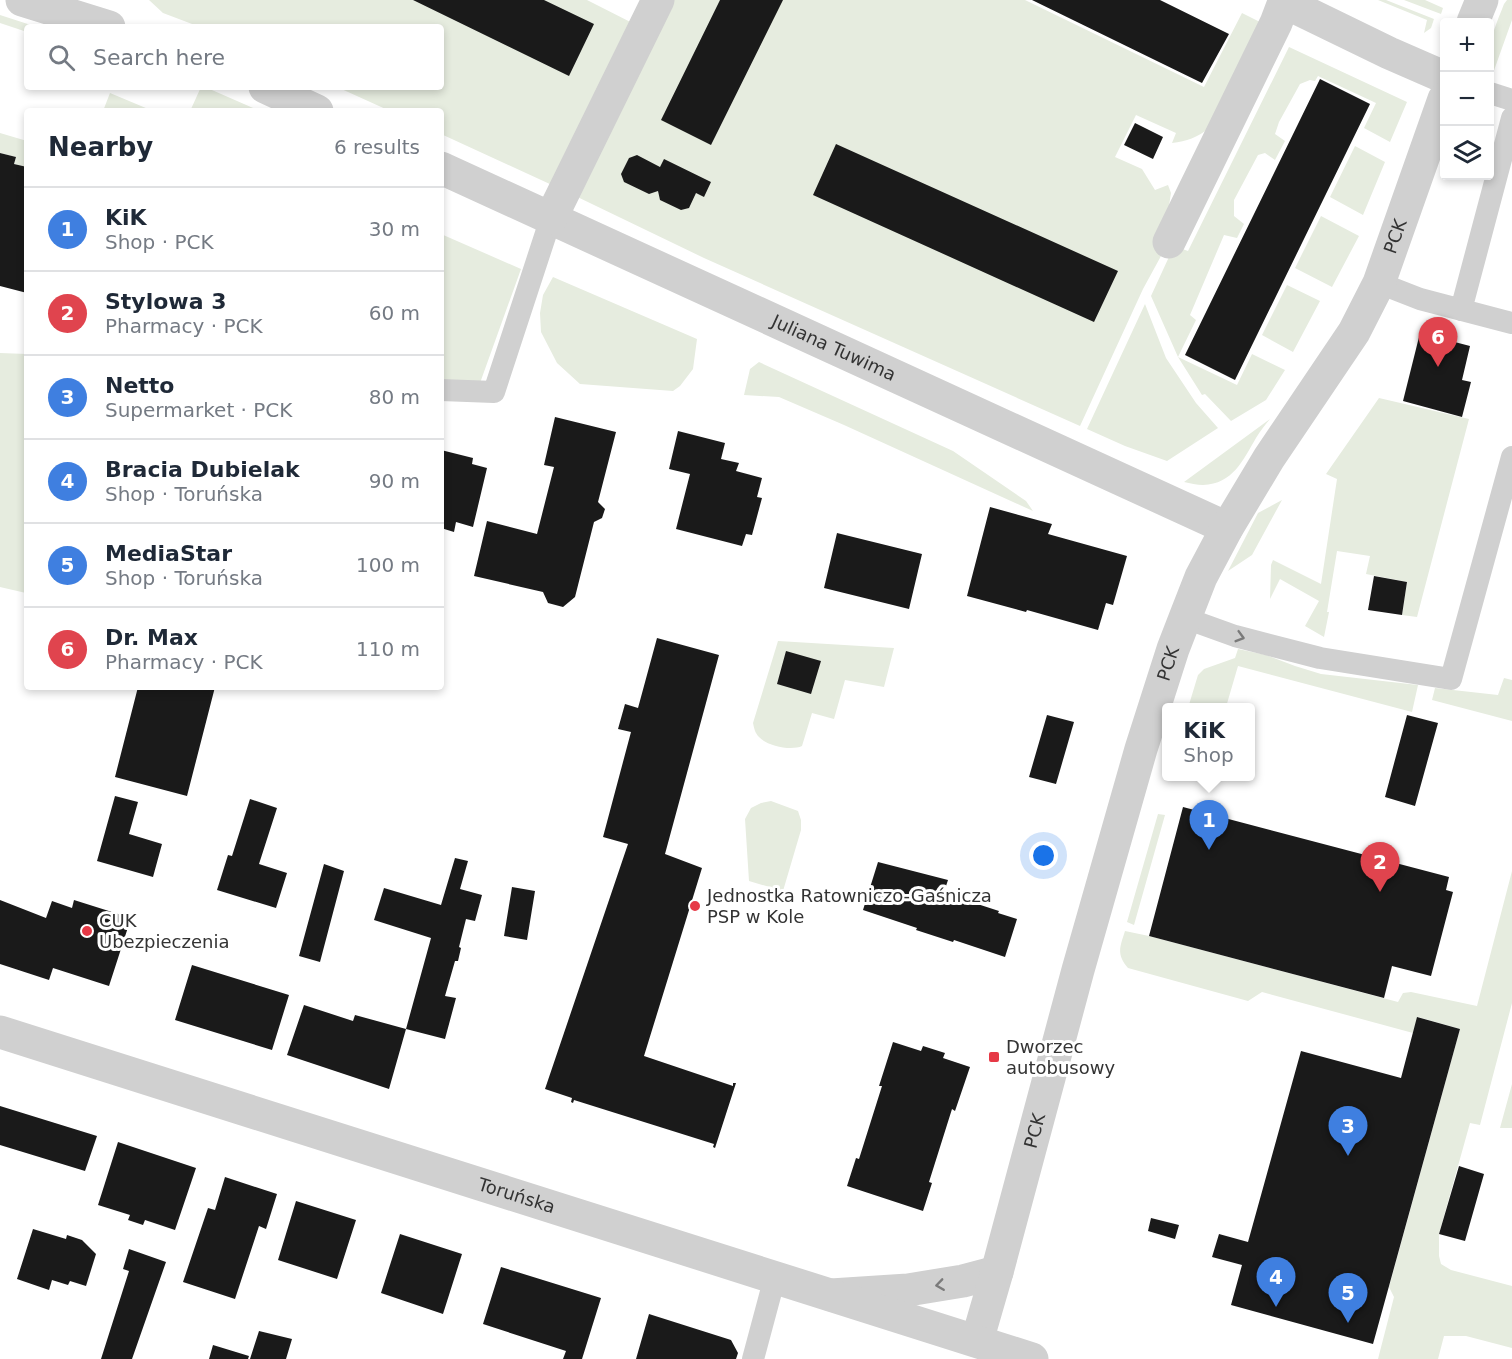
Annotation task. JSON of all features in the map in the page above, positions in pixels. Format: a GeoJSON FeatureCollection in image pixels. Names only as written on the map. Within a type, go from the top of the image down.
{"type":"FeatureCollection","features":[{"type":"Feature","properties":{"kind":"street"},"geometry":{"type":"LineString","coordinates":[[22,0],[99,24]]}},
{"type":"Feature","properties":{"kind":"street"},"geometry":{"type":"LineString","coordinates":[[551,218],[658,0]]}},
{"type":"Feature","properties":{"kind":"street"},"geometry":{"type":"LineString","coordinates":[[1475,18],[1482,0]]}},
{"type":"Feature","properties":{"kind":"street"},"geometry":{"type":"LineString","coordinates":[[1169,242],[1276,23],[1282,1],[1440,75]]}},
{"type":"Feature","properties":{"kind":"street"},"geometry":{"type":"LineString","coordinates":[[272,90],[310,108]]}},
{"type":"Feature","properties":{"kind":"street","name":"PCK"},"geometry":{"type":"LineString","coordinates":[[977,1341],[998,1272],[1078,970],[1141,749],[1173,649],[1201,577],[1227,528],[1269,458],[1354,332],[1378,283],[1440,110]]}},
{"type":"Feature","properties":{"kind":"street","name":"Juliana Tuwima"},"geometry":{"type":"LineString","coordinates":[[444,169],[1227,528]]}},
{"type":"Feature","properties":{"kind":"street","name":"Toruńska"},"geometry":{"type":"LineString","coordinates":[[0,1032],[1032,1359]]}},
{"type":"Feature","properties":{"kind":"street"},"geometry":{"type":"LineString","coordinates":[[831,1295],[908,1290],[963,1281],[998,1272]]}},
{"type":"Feature","properties":{"kind":"lane"},"geometry":{"type":"LineString","coordinates":[[1494,94],[1512,100]]}},
{"type":"Feature","properties":{"kind":"lane"},"geometry":{"type":"LineString","coordinates":[[1461,310],[1512,118]]}},
{"type":"Feature","properties":{"kind":"lane"},"geometry":{"type":"LineString","coordinates":[[444,390],[494,392],[551,218]]}},
{"type":"Feature","properties":{"kind":"lane"},"geometry":{"type":"LineString","coordinates":[[1378,283],[1420,299],[1512,323]]}},
{"type":"Feature","properties":{"kind":"lane"},"geometry":{"type":"LineString","coordinates":[[1185,618],[1235,636],[1320,658],[1451,679],[1512,457]]}},
{"type":"Feature","properties":{"kind":"lane"},"geometry":{"type":"LineString","coordinates":[[753,1359],[775,1277]]}},
{"type":"Feature","properties":{"kind":"shaded area"},"geometry":{"type":"Polygon","coordinates":[[[149,0],[587,0],[656,35],[673,0],[1025,0],[1204,87],[1242,13],[1262,23],[1209,128],[1192,138],[1172,143],[1176,133],[1136,115],[1115,157],[1142,169],[1155,190],[1168,185],[1171,193],[1161,256],[1143,289],[1080,426],[704,258],[444,135],[444,108],[383,108],[344,90],[444,90],[444,24],[192,24],[163,13],[149,0]]]}},
{"type":"Feature","properties":{"kind":"shaded area"},"geometry":{"type":"Polygon","coordinates":[[[1378,0],[1386,0],[1434,19],[1431,28],[1424,33],[1427,20],[1378,0]]]}},
{"type":"Feature","properties":{"kind":"shaded area"},"geometry":{"type":"Polygon","coordinates":[[[1404,0],[1425,0],[1443,8],[1441,14],[1404,0]]]}},
{"type":"Feature","properties":{"kind":"shaded area"},"geometry":{"type":"Polygon","coordinates":[[[1507,0],[1512,0],[1512,20],[1494,70],[1494,30],[1507,0]]]}},
{"type":"Feature","properties":{"kind":"shaded area"},"geometry":{"type":"Polygon","coordinates":[[[0,15],[28,24],[24,24],[24,31],[0,23],[0,15]]]}},
{"type":"Feature","properties":{"kind":"shaded area"},"geometry":{"type":"Polygon","coordinates":[[[1289,47],[1407,102],[1390,142],[1364,128],[1376,103],[1318,76],[1315,81],[1310,80],[1300,84],[1275,134],[1285,141],[1275,160],[1265,153],[1258,155],[1234,200],[1234,216],[1244,224],[1237,238],[1224,235],[1190,315],[1196,320],[1178,357],[1151,296],[1174,246],[1188,251],[1289,47]]]}},
{"type":"Feature","properties":{"kind":"shaded area"},"geometry":{"type":"Polygon","coordinates":[[[200,90],[212,90],[253,108],[191,108],[200,90]]]}},
{"type":"Feature","properties":{"kind":"shaded area"},"geometry":{"type":"Polygon","coordinates":[[[110,93],[146,108],[104,108],[110,93]]]}},
{"type":"Feature","properties":{"kind":"shaded area"},"geometry":{"type":"Polygon","coordinates":[[[0,133],[24,140],[24,166],[14,164],[16,157],[0,153],[0,133]]]}},
{"type":"Feature","properties":{"kind":"shaded area"},"geometry":{"type":"Polygon","coordinates":[[[1355,146],[1385,162],[1363,215],[1330,197],[1355,146]]]}},
{"type":"Feature","properties":{"kind":"shaded area"},"geometry":{"type":"Polygon","coordinates":[[[1321,216],[1359,236],[1332,287],[1295,268],[1321,216]]]}},
{"type":"Feature","properties":{"kind":"shaded area"},"geometry":{"type":"Polygon","coordinates":[[[444,235],[521,269],[480,383],[444,380],[444,235]]]}},
{"type":"Feature","properties":{"kind":"shaded area"},"geometry":{"type":"Polygon","coordinates":[[[553,277],[697,339],[693,369],[680,386],[673,391],[580,384],[557,363],[541,332],[540,313],[543,295],[553,277]]]}},
{"type":"Feature","properties":{"kind":"shaded area"},"geometry":{"type":"Polygon","coordinates":[[[1287,285],[1320,301],[1293,352],[1262,335],[1287,285]]]}},
{"type":"Feature","properties":{"kind":"shaded area"},"geometry":{"type":"Polygon","coordinates":[[[1145,304],[1166,358],[1196,403],[1218,428],[1167,461],[1087,429],[1145,304]]]}},
{"type":"Feature","properties":{"kind":"shaded area"},"geometry":{"type":"Polygon","coordinates":[[[0,353],[24,354],[24,593],[0,587],[0,353]]]}},
{"type":"Feature","properties":{"kind":"shaded area"},"geometry":{"type":"Polygon","coordinates":[[[1252,354],[1285,370],[1266,400],[1231,421],[1205,394],[1202,395],[1178,357],[1237,385],[1252,354]]]}},
{"type":"Feature","properties":{"kind":"shaded area"},"geometry":{"type":"Polygon","coordinates":[[[759,362],[953,451],[1026,501],[1033,511],[779,397],[744,395],[750,369],[759,362]]]}},
{"type":"Feature","properties":{"kind":"shaded area"},"geometry":{"type":"Polygon","coordinates":[[[1379,398],[1469,419],[1417,617],[1402,615],[1407,582],[1366,574],[1370,556],[1337,551],[1324,637],[1305,626],[1319,601],[1280,579],[1270,599],[1271,565],[1273,560],[1321,584],[1337,479],[1326,474],[1379,398]]]}},
{"type":"Feature","properties":{"kind":"shaded area"},"geometry":{"type":"Polygon","coordinates":[[[1270,419],[1230,475],[1213,484],[1201,485],[1184,482],[1270,419]]]}},
{"type":"Feature","properties":{"kind":"shaded area"},"geometry":{"type":"Polygon","coordinates":[[[1282,500],[1252,555],[1228,571],[1258,513],[1282,500]]]}},
{"type":"Feature","properties":{"kind":"shaded area"},"geometry":{"type":"Polygon","coordinates":[[[778,641],[894,648],[884,687],[845,680],[834,719],[812,713],[802,746],[786,748],[763,740],[754,729],[753,723],[778,641]]]}},
{"type":"Feature","properties":{"kind":"shaded area"},"geometry":{"type":"Polygon","coordinates":[[[1238,649],[1266,655],[1321,674],[1418,685],[1412,712],[1238,666],[1227,703],[1190,703],[1198,675],[1204,669],[1235,658],[1238,649]]]}},
{"type":"Feature","properties":{"kind":"shaded area"},"geometry":{"type":"Polygon","coordinates":[[[1504,678],[1512,680],[1512,721],[1432,700],[1435,688],[1498,695],[1504,678]]]}},
{"type":"Feature","properties":{"kind":"shaded area"},"geometry":{"type":"Polygon","coordinates":[[[771,801],[798,811],[801,820],[801,830],[783,891],[749,881],[745,819],[751,808],[771,801]]]}},
{"type":"Feature","properties":{"kind":"shaded area"},"geometry":{"type":"Polygon","coordinates":[[[1158,814],[1165,815],[1134,925],[1127,922],[1158,814]]]}},
{"type":"Feature","properties":{"kind":"shaded area"},"geometry":{"type":"Polygon","coordinates":[[[1512,871],[1512,1003],[1480,1125],[1470,1123],[1439,1234],[1439,1256],[1441,1264],[1451,1270],[1512,1286],[1512,1348],[1466,1336],[1444,1336],[1438,1359],[1378,1359],[1394,1297],[1389,1287],[1460,1029],[1418,1017],[1413,1033],[1262,992],[1248,1001],[1128,968],[1120,954],[1125,931],[1398,1002],[1403,993],[1411,992],[1477,1006],[1512,871]]]}},
{"type":"Feature","properties":{"kind":"shaded area"},"geometry":{"type":"Polygon","coordinates":[[[1512,1084],[1512,1128],[1500,1128],[1512,1084]]]}},
{"type":"Feature","properties":{"kind":"building"},"geometry":{"type":"Polygon","coordinates":[[[413,0],[544,0],[594,24],[569,76],[413,0]]]}},
{"type":"Feature","properties":{"kind":"building"},"geometry":{"type":"Polygon","coordinates":[[[720,0],[783,0],[711,145],[661,120],[720,0]]]}},
{"type":"Feature","properties":{"kind":"building"},"geometry":{"type":"Polygon","coordinates":[[[1032,0],[1160,0],[1229,34],[1202,83],[1032,0]]]}},
{"type":"Feature","properties":{"kind":"building"},"geometry":{"type":"Polygon","coordinates":[[[1320,79],[1370,104],[1235,380],[1185,355],[1320,79]]]}},
{"type":"Feature","properties":{"kind":"building"},"geometry":{"type":"Polygon","coordinates":[[[1135,123],[1163,137],[1153,159],[1124,145],[1135,123]]]}},
{"type":"Feature","properties":{"kind":"building"},"geometry":{"type":"Polygon","coordinates":[[[836,144],[1118,271],[1094,322],[813,195],[836,144]]]}},
{"type":"Feature","properties":{"kind":"building"},"geometry":{"type":"Polygon","coordinates":[[[0,153],[16,157],[14,164],[24,166],[24,292],[0,286],[0,153]]]}},
{"type":"Feature","properties":{"kind":"building"},"geometry":{"type":"Polygon","coordinates":[[[637,155],[660,167],[664,159],[711,182],[704,197],[696,193],[689,208],[681,210],[660,200],[658,191],[649,194],[624,182],[621,174],[629,158],[637,155]]]}},
{"type":"Feature","properties":{"kind":"building"},"geometry":{"type":"Polygon","coordinates":[[[1420,333],[1470,346],[1462,380],[1471,382],[1462,417],[1403,401],[1420,333]]]}},
{"type":"Feature","properties":{"kind":"building"},"geometry":{"type":"Polygon","coordinates":[[[555,417],[616,432],[598,502],[605,509],[602,518],[594,522],[575,597],[563,607],[548,603],[543,592],[474,576],[487,521],[537,534],[554,467],[544,465],[555,417]]]}},
{"type":"Feature","properties":{"kind":"building"},"geometry":{"type":"Polygon","coordinates":[[[678,431],[725,443],[721,459],[739,463],[736,471],[762,478],[757,497],[762,498],[752,535],[746,534],[742,546],[676,529],[690,474],[669,469],[678,431]]]}},
{"type":"Feature","properties":{"kind":"building"},"geometry":{"type":"Polygon","coordinates":[[[444,451],[473,458],[472,464],[487,468],[473,527],[456,522],[454,532],[444,529],[444,451]]]}},
{"type":"Feature","properties":{"kind":"building"},"geometry":{"type":"Polygon","coordinates":[[[990,507],[1052,524],[1048,534],[1127,556],[1113,605],[1106,603],[1098,630],[967,596],[990,507]]]}},
{"type":"Feature","properties":{"kind":"building"},"geometry":{"type":"Polygon","coordinates":[[[837,533],[922,554],[909,609],[824,588],[837,533]]]}},
{"type":"Feature","properties":{"kind":"building"},"geometry":{"type":"Polygon","coordinates":[[[1374,576],[1407,582],[1402,615],[1368,610],[1374,576]]]}},
{"type":"Feature","properties":{"kind":"building"},"geometry":{"type":"Polygon","coordinates":[[[657,638],[719,655],[665,854],[702,868],[644,1056],[733,1086],[733,1083],[736,1083],[715,1148],[714,1144],[574,1100],[573,1103],[572,1098],[545,1089],[628,844],[603,837],[631,732],[618,729],[625,704],[638,708],[657,638]]]}},
{"type":"Feature","properties":{"kind":"building"},"geometry":{"type":"Polygon","coordinates":[[[786,651],[821,661],[811,694],[777,684],[786,651]]]}},
{"type":"Feature","properties":{"kind":"building"},"geometry":{"type":"Polygon","coordinates":[[[137,690],[214,690],[187,796],[115,777],[137,690]]]}},
{"type":"Feature","properties":{"kind":"building"},"geometry":{"type":"Polygon","coordinates":[[[1047,715],[1074,722],[1056,784],[1029,777],[1047,715]]]}},
{"type":"Feature","properties":{"kind":"building"},"geometry":{"type":"Polygon","coordinates":[[[1407,715],[1438,723],[1415,806],[1385,797],[1407,715]]]}},
{"type":"Feature","properties":{"kind":"building"},"geometry":{"type":"Polygon","coordinates":[[[115,796],[138,802],[129,834],[162,844],[153,877],[97,861],[115,796]]]}},
{"type":"Feature","properties":{"kind":"building"},"geometry":{"type":"Polygon","coordinates":[[[250,799],[277,808],[259,864],[287,873],[276,908],[217,890],[228,855],[232,856],[250,799]]]}},
{"type":"Feature","properties":{"kind":"building"},"geometry":{"type":"Polygon","coordinates":[[[1183,807],[1449,877],[1446,890],[1453,892],[1431,976],[1392,966],[1384,998],[1149,936],[1183,807]]]}},
{"type":"Feature","properties":{"kind":"building"},"geometry":{"type":"Polygon","coordinates":[[[455,858],[468,861],[460,889],[482,895],[475,921],[466,919],[458,961],[455,961],[445,996],[456,998],[445,1039],[406,1029],[431,938],[374,920],[384,888],[441,905],[455,858]]]}},
{"type":"Feature","properties":{"kind":"building"},"geometry":{"type":"Polygon","coordinates":[[[878,862],[948,880],[943,895],[999,911],[998,913],[1017,919],[1005,957],[916,930],[917,928],[863,910],[878,862]]]}},
{"type":"Feature","properties":{"kind":"building"},"geometry":{"type":"Polygon","coordinates":[[[324,864],[344,871],[320,962],[299,956],[324,864]]]}},
{"type":"Feature","properties":{"kind":"building"},"geometry":{"type":"Polygon","coordinates":[[[512,887],[535,891],[527,940],[504,936],[512,887]]]}},
{"type":"Feature","properties":{"kind":"building","name":"CUK Ubezpieczenia"},"geometry":{"type":"Polygon","coordinates":[[[0,900],[46,918],[52,901],[72,908],[74,900],[131,918],[109,986],[53,968],[49,980],[0,964],[0,900]]]}},
{"type":"Feature","properties":{"kind":"building"},"geometry":{"type":"Polygon","coordinates":[[[192,965],[289,995],[272,1050],[175,1020],[192,965]]]}},
{"type":"Feature","properties":{"kind":"building"},"geometry":{"type":"Polygon","coordinates":[[[304,1005],[353,1021],[355,1015],[406,1029],[389,1089],[287,1055],[304,1005]]]}},
{"type":"Feature","properties":{"kind":"building"},"geometry":{"type":"Polygon","coordinates":[[[1417,1017],[1460,1029],[1373,1344],[1231,1305],[1242,1265],[1212,1257],[1219,1234],[1248,1242],[1301,1051],[1401,1078],[1417,1017]]]}},
{"type":"Feature","properties":{"kind":"building"},"geometry":{"type":"Polygon","coordinates":[[[893,1042],[921,1051],[923,1046],[945,1053],[943,1058],[970,1067],[955,1111],[952,1109],[929,1182],[932,1183],[923,1211],[847,1186],[856,1158],[859,1159],[893,1042]]]}},
{"type":"Feature","properties":{"kind":"building"},"geometry":{"type":"Polygon","coordinates":[[[0,1106],[97,1136],[85,1171],[0,1145],[0,1106]]]}},
{"type":"Feature","properties":{"kind":"building"},"geometry":{"type":"Polygon","coordinates":[[[118,1142],[196,1168],[175,1230],[145,1220],[143,1225],[128,1220],[130,1215],[98,1205],[118,1142]]]}},
{"type":"Feature","properties":{"kind":"building"},"geometry":{"type":"Polygon","coordinates":[[[1459,1166],[1484,1174],[1465,1241],[1439,1234],[1459,1166]]]}},
{"type":"Feature","properties":{"kind":"building"},"geometry":{"type":"Polygon","coordinates":[[[225,1177],[277,1194],[266,1229],[259,1226],[235,1299],[183,1282],[208,1208],[215,1210],[225,1177]]]}},
{"type":"Feature","properties":{"kind":"building"},"geometry":{"type":"Polygon","coordinates":[[[296,1201],[356,1220],[337,1279],[278,1260],[296,1201]]]}},
{"type":"Feature","properties":{"kind":"building"},"geometry":{"type":"Polygon","coordinates":[[[1151,1218],[1179,1225],[1175,1239],[1148,1231],[1151,1218]]]}},
{"type":"Feature","properties":{"kind":"building"},"geometry":{"type":"Polygon","coordinates":[[[33,1229],[66,1239],[67,1235],[82,1240],[96,1254],[86,1286],[70,1281],[68,1285],[52,1280],[49,1290],[17,1279],[33,1229]]]}},
{"type":"Feature","properties":{"kind":"building"},"geometry":{"type":"Polygon","coordinates":[[[400,1234],[462,1254],[443,1314],[381,1293],[400,1234]]]}},
{"type":"Feature","properties":{"kind":"building"},"geometry":{"type":"Polygon","coordinates":[[[129,1249],[166,1262],[132,1359],[101,1359],[129,1271],[123,1269],[129,1249]]]}},
{"type":"Feature","properties":{"kind":"building"},"geometry":{"type":"Polygon","coordinates":[[[501,1267],[601,1298],[582,1359],[563,1359],[566,1351],[483,1324],[501,1267]]]}},
{"type":"Feature","properties":{"kind":"building"},"geometry":{"type":"Polygon","coordinates":[[[649,1314],[731,1340],[738,1353],[736,1359],[636,1359],[649,1314]]]}},
{"type":"Feature","properties":{"kind":"building"},"geometry":{"type":"Polygon","coordinates":[[[259,1331],[292,1339],[286,1359],[250,1359],[259,1331]]]}},
{"type":"Feature","properties":{"kind":"building"},"geometry":{"type":"Polygon","coordinates":[[[213,1345],[249,1356],[248,1359],[209,1359],[213,1345]]]}},
{"type":"Feature","properties":{"kind":"place","name":"Dr. Max"},"geometry":{"type":"Point","coordinates":[1438,367]}},
{"type":"Feature","properties":{"kind":"place","name":"KiK"},"geometry":{"type":"Point","coordinates":[1209,850]}},
{"type":"Feature","properties":{"kind":"place","name":"Stylowa 3"},"geometry":{"type":"Point","coordinates":[1380,892]}},
{"type":"Feature","properties":{"kind":"place","name":"Jednostka Ratowniczo-Gaśnicza PSP w Kole"},"geometry":{"type":"Point","coordinates":[695,906]}},
{"type":"Feature","properties":{"kind":"place","name":"CUK Ubezpieczenia"},"geometry":{"type":"Point","coordinates":[87,931]}},
{"type":"Feature","properties":{"kind":"place","name":"Dworzec autobusowy"},"geometry":{"type":"Point","coordinates":[994,1057]}},
{"type":"Feature","properties":{"kind":"place","name":"Netto"},"geometry":{"type":"Point","coordinates":[1348,1156]}},
{"type":"Feature","properties":{"kind":"place","name":"Bracia Dubielak"},"geometry":{"type":"Point","coordinates":[1276,1307]}},
{"type":"Feature","properties":{"kind":"place","name":"MediaStar"},"geometry":{"type":"Point","coordinates":[1348,1323]}}]}
